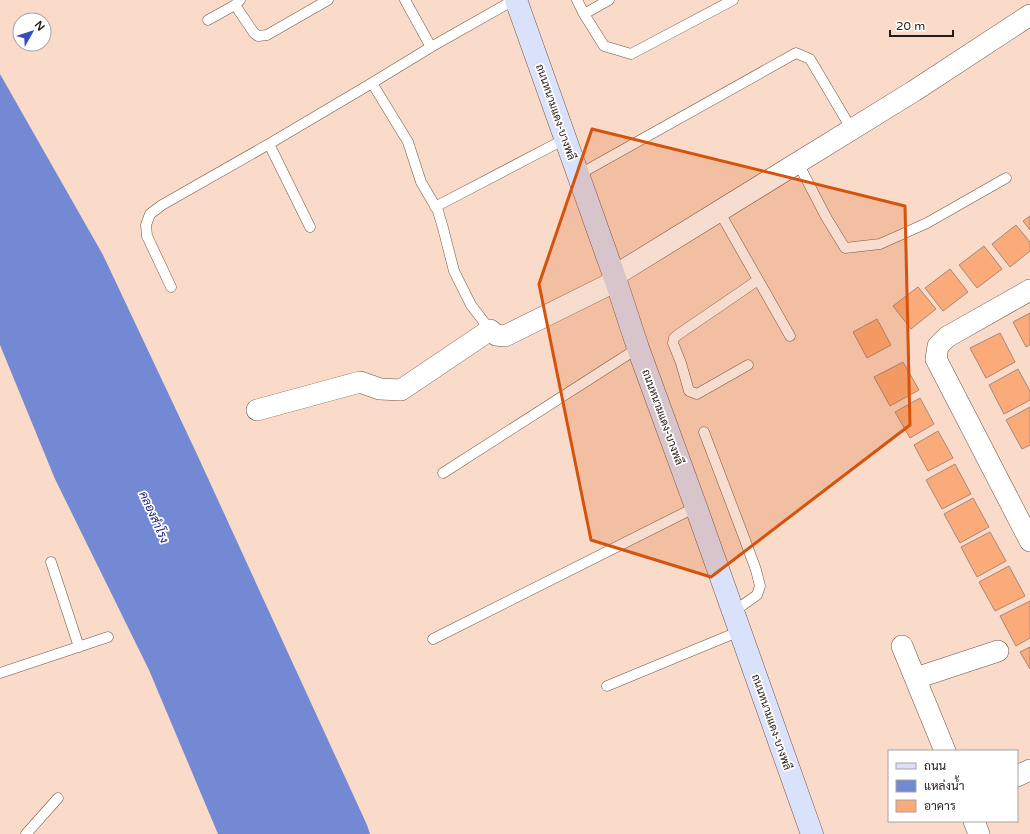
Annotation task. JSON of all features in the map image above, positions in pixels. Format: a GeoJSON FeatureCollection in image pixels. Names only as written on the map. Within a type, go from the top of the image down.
{"type":"FeatureCollection","features":[{"type":"Feature","properties":{"kind":"main road","name":"ถนนหนามแดง-บางพลี"},"geometry":{"type":"LineString","coordinates":[[515,0],[812,834]]}},
{"type":"Feature","properties":{"kind":"street"},"geometry":{"type":"LineString","coordinates":[[257,410],[360,382],[380,389],[401,390],[490,330],[496,335],[505,336],[615,279],[719,211],[914,91],[1030,15]]}},
{"type":"Feature","properties":{"kind":"street"},"geometry":{"type":"LineString","coordinates":[[1030,290],[947,337],[938,346],[936,359],[1030,541]]}},
{"type":"Feature","properties":{"kind":"street"},"geometry":{"type":"LineString","coordinates":[[902,646],[946,750]]}},
{"type":"Feature","properties":{"kind":"street"},"geometry":{"type":"LineString","coordinates":[[916,678],[998,651]]}},
{"type":"Feature","properties":{"kind":"street"},"geometry":{"type":"LineString","coordinates":[[1018,776],[1030,770]]}},
{"type":"Feature","properties":{"kind":"street"},"geometry":{"type":"LineString","coordinates":[[974,822],[980,834]]}},
{"type":"Feature","properties":{"kind":"lane"},"geometry":{"type":"LineString","coordinates":[[208,20],[238,3],[254,33],[258,36],[267,34],[328,0]]}},
{"type":"Feature","properties":{"kind":"lane"},"geometry":{"type":"LineString","coordinates":[[405,0],[432,47]]}},
{"type":"Feature","properties":{"kind":"lane"},"geometry":{"type":"LineString","coordinates":[[171,287],[147,236],[146,225],[150,214],[162,205],[515,0]]}},
{"type":"Feature","properties":{"kind":"lane"},"geometry":{"type":"LineString","coordinates":[[577,0],[604,46],[631,54],[733,0]]}},
{"type":"Feature","properties":{"kind":"lane"},"geometry":{"type":"LineString","coordinates":[[584,14],[609,0]]}},
{"type":"Feature","properties":{"kind":"lane"},"geometry":{"type":"LineString","coordinates":[[578,175],[796,53],[810,59],[852,130]]}},
{"type":"Feature","properties":{"kind":"lane"},"geometry":{"type":"LineString","coordinates":[[372,84],[408,142],[421,182],[438,211],[454,271],[471,305],[490,330]]}},
{"type":"Feature","properties":{"kind":"lane"},"geometry":{"type":"LineString","coordinates":[[435,207],[565,139]]}},
{"type":"Feature","properties":{"kind":"lane"},"geometry":{"type":"LineString","coordinates":[[269,144],[310,227]]}},
{"type":"Feature","properties":{"kind":"lane"},"geometry":{"type":"LineString","coordinates":[[798,163],[826,217],[845,248],[880,244],[927,223],[1006,178]]}},
{"type":"Feature","properties":{"kind":"lane"},"geometry":{"type":"LineString","coordinates":[[719,211],[790,336]]}},
{"type":"Feature","properties":{"kind":"lane"},"geometry":{"type":"LineString","coordinates":[[748,365],[697,394],[688,392],[681,363],[673,343],[674,338],[678,334],[758,280]]}},
{"type":"Feature","properties":{"kind":"lane"},"geometry":{"type":"LineString","coordinates":[[443,473],[638,348]]}},
{"type":"Feature","properties":{"kind":"lane"},"geometry":{"type":"LineString","coordinates":[[607,686],[737,621],[757,595],[760,586],[756,570],[704,432]]}},
{"type":"Feature","properties":{"kind":"lane"},"geometry":{"type":"LineString","coordinates":[[433,639],[696,507]]}},
{"type":"Feature","properties":{"kind":"lane"},"geometry":{"type":"LineString","coordinates":[[51,562],[79,647]]}},
{"type":"Feature","properties":{"kind":"lane"},"geometry":{"type":"LineString","coordinates":[[0,673],[108,637]]}},
{"type":"Feature","properties":{"kind":"lane"},"geometry":{"type":"LineString","coordinates":[[26,834],[58,798]]}},
{"type":"Feature","properties":{"kind":"highlighted area"},"geometry":{"type":"Polygon","coordinates":[[[592,129],[905,206],[910,425],[711,577],[591,540],[539,284],[592,129]]]}},
{"type":"Feature","properties":{"kind":"water","name":"คลองสำโรง"},"geometry":{"type":"Polygon","coordinates":[[[0,74],[103,255],[195,450],[370,834],[218,834],[149,670],[55,479],[0,345],[0,74]]]}},
{"type":"Feature","properties":{"kind":"building"},"geometry":{"type":"Polygon","coordinates":[[[1030,216],[1030,230],[1023,221],[1030,216]]]}},
{"type":"Feature","properties":{"kind":"building"},"geometry":{"type":"Polygon","coordinates":[[[1016,225],[1030,242],[1030,251],[1010,267],[992,244],[1016,225]]]}},
{"type":"Feature","properties":{"kind":"building"},"geometry":{"type":"Polygon","coordinates":[[[984,246],[1002,269],[977,288],[959,265],[984,246]]]}},
{"type":"Feature","properties":{"kind":"building"},"geometry":{"type":"Polygon","coordinates":[[[950,269],[968,292],[943,311],[925,288],[950,269]]]}},
{"type":"Feature","properties":{"kind":"building"},"geometry":{"type":"Polygon","coordinates":[[[918,287],[936,309],[911,329],[893,306],[918,287]]]}},
{"type":"Feature","properties":{"kind":"building"},"geometry":{"type":"Polygon","coordinates":[[[1030,313],[1030,345],[1026,347],[1013,322],[1030,313]]]}},
{"type":"Feature","properties":{"kind":"building"},"geometry":{"type":"Polygon","coordinates":[[[877,319],[891,345],[867,358],[853,332],[877,319]]]}},
{"type":"Feature","properties":{"kind":"building"},"geometry":{"type":"Polygon","coordinates":[[[1000,333],[1015,362],[986,378],[970,348],[1000,333]]]}},
{"type":"Feature","properties":{"kind":"building"},"geometry":{"type":"Polygon","coordinates":[[[903,362],[919,390],[890,406],[874,377],[903,362]]]}},
{"type":"Feature","properties":{"kind":"building"},"geometry":{"type":"Polygon","coordinates":[[[1018,369],[1030,391],[1030,400],[1004,414],[989,385],[1018,369]]]}},
{"type":"Feature","properties":{"kind":"building"},"geometry":{"type":"Polygon","coordinates":[[[920,398],[934,424],[910,438],[895,412],[920,398]]]}},
{"type":"Feature","properties":{"kind":"building"},"geometry":{"type":"Polygon","coordinates":[[[1030,407],[1030,445],[1022,449],[1006,420],[1030,407]]]}},
{"type":"Feature","properties":{"kind":"building"},"geometry":{"type":"Polygon","coordinates":[[[938,431],[953,458],[928,471],[914,445],[938,431]]]}},
{"type":"Feature","properties":{"kind":"building"},"geometry":{"type":"Polygon","coordinates":[[[955,464],[971,494],[942,509],[926,480],[955,464]]]}},
{"type":"Feature","properties":{"kind":"building"},"geometry":{"type":"Polygon","coordinates":[[[973,498],[989,527],[960,543],[944,514],[973,498]]]}},
{"type":"Feature","properties":{"kind":"building"},"geometry":{"type":"Polygon","coordinates":[[[990,532],[1006,561],[977,577],[961,547],[990,532]]]}},
{"type":"Feature","properties":{"kind":"building"},"geometry":{"type":"Polygon","coordinates":[[[1009,566],[1025,596],[995,611],[979,582],[1009,566]]]}},
{"type":"Feature","properties":{"kind":"building"},"geometry":{"type":"Polygon","coordinates":[[[1030,601],[1030,638],[1016,646],[1000,616],[1030,601]]]}},
{"type":"Feature","properties":{"kind":"building"},"geometry":{"type":"Polygon","coordinates":[[[1030,647],[1030,669],[1020,652],[1030,647]]]}}]}
